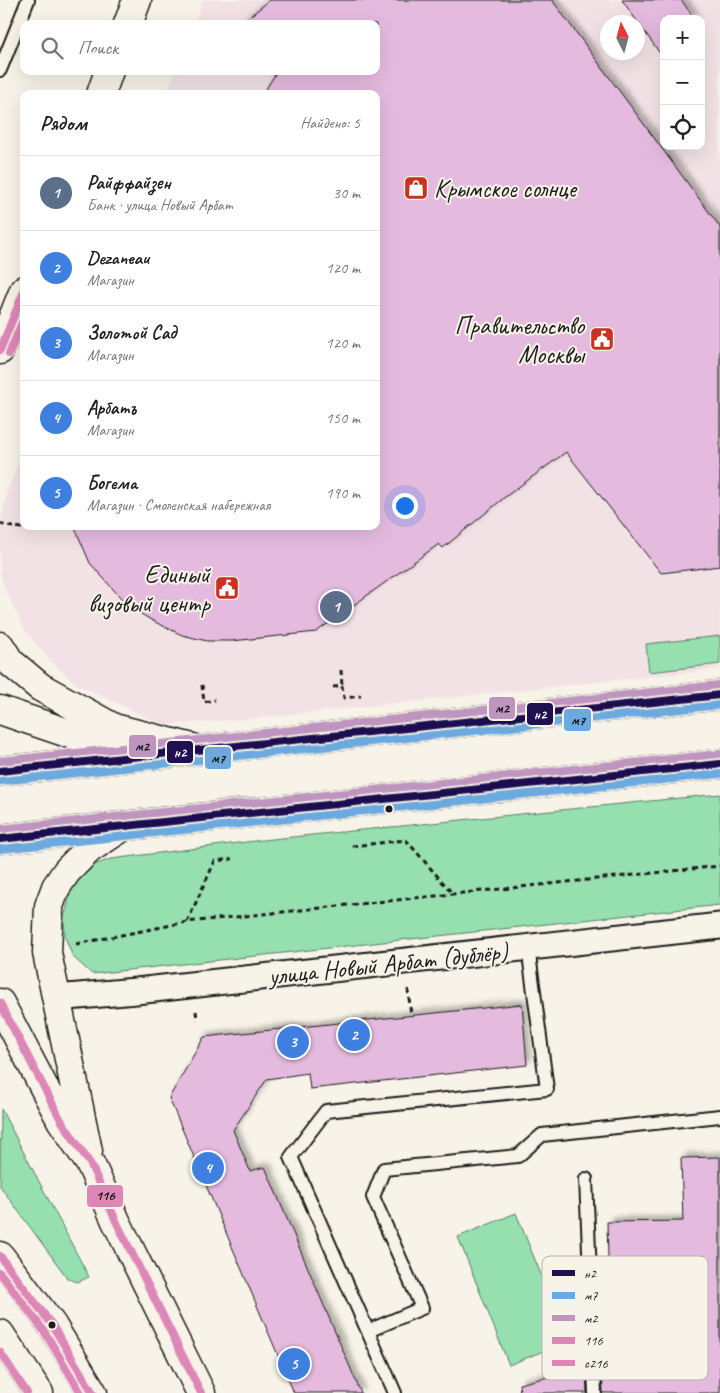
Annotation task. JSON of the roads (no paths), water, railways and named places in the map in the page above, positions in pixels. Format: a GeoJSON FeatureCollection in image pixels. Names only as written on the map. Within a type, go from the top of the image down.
{"type":"FeatureCollection","features":[{"type":"Feature","properties":{"kind":"main road"},"geometry":{"type":"LineString","coordinates":[[130,20],[137,0]]}},
{"type":"Feature","properties":{"kind":"main road"},"geometry":{"type":"LineString","coordinates":[[102,90],[107,75]]}},
{"type":"Feature","properties":{"kind":"main road"},"geometry":{"type":"LineString","coordinates":[[0,350],[20,300]]}},
{"type":"Feature","properties":{"kind":"main road"},"geometry":{"type":"LineString","coordinates":[[0,646],[10,662],[40,688],[114,728],[199,750]]}},
{"type":"Feature","properties":{"kind":"main road"},"geometry":{"type":"LineString","coordinates":[[0,771],[720,695]]}},
{"type":"Feature","properties":{"kind":"main road"},"geometry":{"type":"LineString","coordinates":[[0,710],[135,756]]}},
{"type":"Feature","properties":{"kind":"main road"},"geometry":{"type":"LineString","coordinates":[[0,839],[720,764]]}},
{"type":"Feature","properties":{"kind":"main road"},"geometry":{"type":"LineString","coordinates":[[91,1165],[47,953],[49,906],[56,887],[67,871],[88,849],[124,826]]}},
{"type":"Feature","properties":{"kind":"main road"},"geometry":{"type":"LineString","coordinates":[[0,1003],[60,1120],[91,1165],[116,1221],[201,1393]]}},
{"type":"Feature","properties":{"kind":"main road"},"geometry":{"type":"LineString","coordinates":[[0,1256],[52,1326],[93,1393]]}},
{"type":"Feature","properties":{"kind":"main road"},"geometry":{"type":"LineString","coordinates":[[0,1334],[39,1393]]}},
{"type":"Feature","properties":{"kind":"street","name":"улица Новый Арбат (дублёр)"},"geometry":{"type":"LineString","coordinates":[[56,998],[136,991],[720,926]]}},
{"type":"Feature","properties":{"kind":"lane"},"geometry":{"type":"LineString","coordinates":[[0,70],[28,0]]}},
{"type":"Feature","properties":{"kind":"lane"},"geometry":{"type":"LineString","coordinates":[[395,1393],[291,1157],[326,1111],[547,1089],[528,948]]}},
{"type":"Feature","properties":{"kind":"lane"},"geometry":{"type":"LineString","coordinates":[[368,1331],[422,1308],[373,1197],[384,1169],[518,1156],[542,1135],[720,1116]]}},
{"type":"Feature","properties":{"kind":"lane"},"geometry":{"type":"LineString","coordinates":[[586,1179],[589,1256]]}},
{"type":"Feature","properties":{"kind":"lane"},"geometry":{"type":"LineString","coordinates":[[594,1380],[595,1393]]}},
{"type":"Feature","properties":{"kind":"place","name":"Крымское солнце"},"geometry":{"type":"Point","coordinates":[416,188]}},
{"type":"Feature","properties":{"kind":"place","name":"Правительство Москвы"},"geometry":{"type":"Point","coordinates":[602,339]}},
{"type":"Feature","properties":{"kind":"place","name":"Единый визовый центр"},"geometry":{"type":"Point","coordinates":[227,588]}},
{"type":"Feature","properties":{"kind":"place","name":"Райффайзен"},"geometry":{"type":"Point","coordinates":[336,607]}},
{"type":"Feature","properties":{"kind":"place","name":"Dezaneau"},"geometry":{"type":"Point","coordinates":[354,1035]}},
{"type":"Feature","properties":{"kind":"place","name":"Золотой Сад"},"geometry":{"type":"Point","coordinates":[293,1042]}},
{"type":"Feature","properties":{"kind":"place","name":"Арбатъ"},"geometry":{"type":"Point","coordinates":[208,1168]}},
{"type":"Feature","properties":{"kind":"place","name":"Богема"},"geometry":{"type":"Point","coordinates":[294,1364]}}]}
